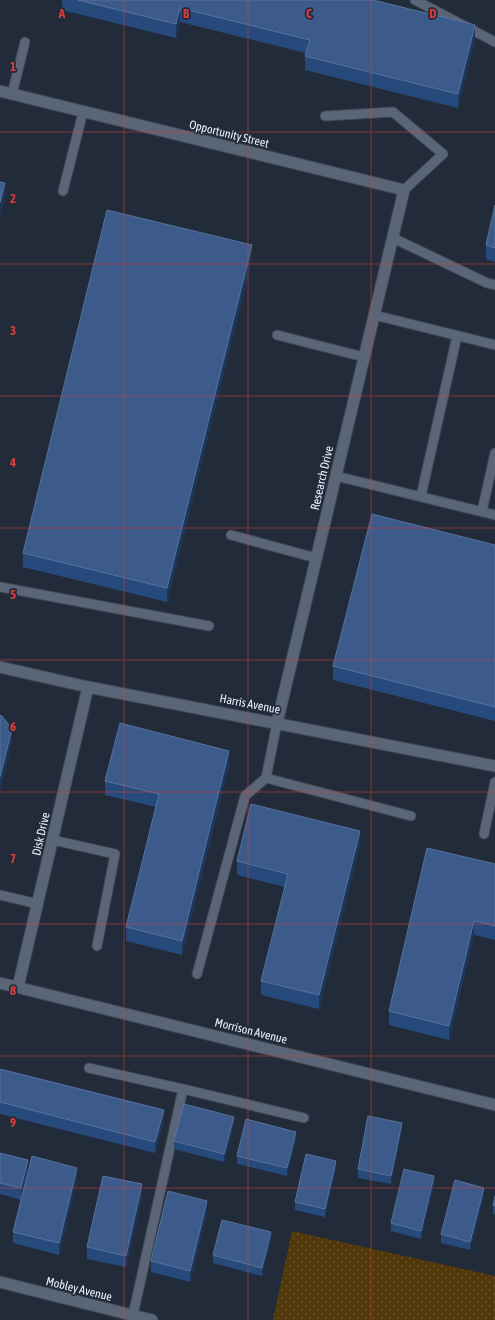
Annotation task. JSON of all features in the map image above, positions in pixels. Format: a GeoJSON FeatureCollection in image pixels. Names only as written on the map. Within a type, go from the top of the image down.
{"type":"FeatureCollection","features":[{"type":"Feature","properties":{"kind":"street","name":"Opportunity Street"},"geometry":{"type":"LineString","coordinates":[[0,91],[404,190]]}},
{"type":"Feature","properties":{"kind":"street"},"geometry":{"type":"LineString","coordinates":[[393,238],[404,190]]}},
{"type":"Feature","properties":{"kind":"street","name":"Research Drive"},"geometry":{"type":"LineString","coordinates":[[277,723],[393,238]]}},
{"type":"Feature","properties":{"kind":"street","name":"Harris Avenue"},"geometry":{"type":"LineString","coordinates":[[0,667],[88,687],[495,766]]}},
{"type":"Feature","properties":{"kind":"street","name":"Disk Drive"},"geometry":{"type":"LineString","coordinates":[[18,987],[88,687]]}},
{"type":"Feature","properties":{"kind":"street","name":"Morrison Avenue"},"geometry":{"type":"LineString","coordinates":[[0,983],[495,1105]]}},
{"type":"Feature","properties":{"kind":"street","name":"Mobley Avenue"},"geometry":{"type":"LineString","coordinates":[[0,1282],[142,1318]]}},
{"type":"Feature","properties":{"kind":"lane"},"geometry":{"type":"LineString","coordinates":[[415,0],[495,42]]}},
{"type":"Feature","properties":{"kind":"lane"},"geometry":{"type":"LineString","coordinates":[[12,94],[25,42]]}},
{"type":"Feature","properties":{"kind":"lane"},"geometry":{"type":"LineString","coordinates":[[63,191],[84,112]]}},
{"type":"Feature","properties":{"kind":"lane"},"geometry":{"type":"LineString","coordinates":[[325,116],[393,112],[444,154],[404,190]]}},
{"type":"Feature","properties":{"kind":"lane"},"geometry":{"type":"LineString","coordinates":[[393,238],[487,283],[495,285]]}},
{"type":"Feature","properties":{"kind":"lane"},"geometry":{"type":"LineString","coordinates":[[374,315],[495,345]]}},
{"type":"Feature","properties":{"kind":"lane"},"geometry":{"type":"LineString","coordinates":[[277,335],[364,357]]}},
{"type":"Feature","properties":{"kind":"lane"},"geometry":{"type":"LineString","coordinates":[[421,496],[458,336]]}},
{"type":"Feature","properties":{"kind":"lane"},"geometry":{"type":"LineString","coordinates":[[482,511],[495,454]]}},
{"type":"Feature","properties":{"kind":"lane"},"geometry":{"type":"LineString","coordinates":[[336,476],[495,514]]}},
{"type":"Feature","properties":{"kind":"lane"},"geometry":{"type":"LineString","coordinates":[[231,534],[316,558]]}},
{"type":"Feature","properties":{"kind":"lane"},"geometry":{"type":"LineString","coordinates":[[0,587],[209,626]]}},
{"type":"Feature","properties":{"kind":"lane"},"geometry":{"type":"LineString","coordinates":[[197,974],[245,796],[266,778],[277,723]]}},
{"type":"Feature","properties":{"kind":"lane"},"geometry":{"type":"LineString","coordinates":[[266,778],[411,816]]}},
{"type":"Feature","properties":{"kind":"lane"},"geometry":{"type":"LineString","coordinates":[[484,834],[495,782]]}},
{"type":"Feature","properties":{"kind":"lane"},"geometry":{"type":"LineString","coordinates":[[53,840],[115,854],[97,946]]}},
{"type":"Feature","properties":{"kind":"lane"},"geometry":{"type":"LineString","coordinates":[[0,895],[38,904]]}},
{"type":"Feature","properties":{"kind":"lane"},"geometry":{"type":"LineString","coordinates":[[89,1068],[304,1118]]}},
{"type":"Feature","properties":{"kind":"lane"},"geometry":{"type":"LineString","coordinates":[[142,1318],[183,1090]]}},
{"type":"Feature","properties":{"kind":"shaded area"},"geometry":{"type":"Polygon","coordinates":[[[292,1231],[495,1276],[495,1320],[273,1320],[292,1231]]]}},
{"type":"Feature","properties":{"kind":"building"},"geometry":{"type":"Polygon","coordinates":[[[78,0],[373,0],[475,25],[458,94],[305,56],[310,40],[180,8],[176,24],[78,0]]]}},
{"type":"Feature","properties":{"kind":"building"},"geometry":{"type":"Polygon","coordinates":[[[0,182],[5,183],[0,202],[0,182]]]}},
{"type":"Feature","properties":{"kind":"building"},"geometry":{"type":"Polygon","coordinates":[[[495,205],[495,248],[486,245],[495,205]]]}},
{"type":"Feature","properties":{"kind":"building"},"geometry":{"type":"Polygon","coordinates":[[[107,210],[252,245],[167,588],[23,553],[107,210]]]}},
{"type":"Feature","properties":{"kind":"building"},"geometry":{"type":"Polygon","coordinates":[[[372,514],[495,545],[495,707],[333,666],[372,514]]]}},
{"type":"Feature","properties":{"kind":"building"},"geometry":{"type":"Polygon","coordinates":[[[0,715],[12,729],[0,777],[0,715]]]}},
{"type":"Feature","properties":{"kind":"building"},"geometry":{"type":"Polygon","coordinates":[[[120,723],[229,751],[182,941],[126,927],[159,794],[105,781],[120,723]]]}},
{"type":"Feature","properties":{"kind":"building"},"geometry":{"type":"Polygon","coordinates":[[[251,804],[360,831],[319,995],[261,981],[288,874],[237,861],[251,804]]]}},
{"type":"Feature","properties":{"kind":"building"},"geometry":{"type":"Polygon","coordinates":[[[427,848],[495,864],[495,926],[474,921],[449,1026],[389,1011],[427,848]]]}},
{"type":"Feature","properties":{"kind":"building"},"geometry":{"type":"Polygon","coordinates":[[[0,1069],[164,1110],[155,1142],[0,1102],[0,1069]]]}},
{"type":"Feature","properties":{"kind":"building"},"geometry":{"type":"Polygon","coordinates":[[[184,1104],[234,1117],[224,1154],[174,1141],[184,1104]]]}},
{"type":"Feature","properties":{"kind":"building"},"geometry":{"type":"Polygon","coordinates":[[[368,1116],[402,1123],[391,1176],[358,1169],[368,1116]]]}},
{"type":"Feature","properties":{"kind":"building"},"geometry":{"type":"Polygon","coordinates":[[[246,1119],[296,1132],[287,1168],[237,1156],[246,1119]]]}},
{"type":"Feature","properties":{"kind":"building"},"geometry":{"type":"Polygon","coordinates":[[[0,1153],[28,1160],[21,1188],[0,1183],[0,1153]]]}},
{"type":"Feature","properties":{"kind":"building"},"geometry":{"type":"Polygon","coordinates":[[[306,1154],[336,1161],[325,1209],[295,1202],[306,1154]]]}},
{"type":"Feature","properties":{"kind":"building"},"geometry":{"type":"Polygon","coordinates":[[[32,1156],[77,1168],[59,1243],[13,1232],[32,1156]]]}},
{"type":"Feature","properties":{"kind":"building"},"geometry":{"type":"Polygon","coordinates":[[[404,1169],[434,1176],[421,1231],[391,1223],[404,1169]]]}},
{"type":"Feature","properties":{"kind":"building"},"geometry":{"type":"Polygon","coordinates":[[[103,1176],[142,1184],[126,1256],[87,1247],[103,1176]]]}},
{"type":"Feature","properties":{"kind":"building"},"geometry":{"type":"Polygon","coordinates":[[[455,1180],[484,1188],[470,1242],[441,1234],[455,1180]]]}},
{"type":"Feature","properties":{"kind":"building"},"geometry":{"type":"Polygon","coordinates":[[[168,1191],[207,1201],[190,1271],[151,1261],[168,1191]]]}},
{"type":"Feature","properties":{"kind":"building"},"geometry":{"type":"Polygon","coordinates":[[[222,1220],[271,1232],[262,1268],[213,1255],[222,1220]]]}}]}
